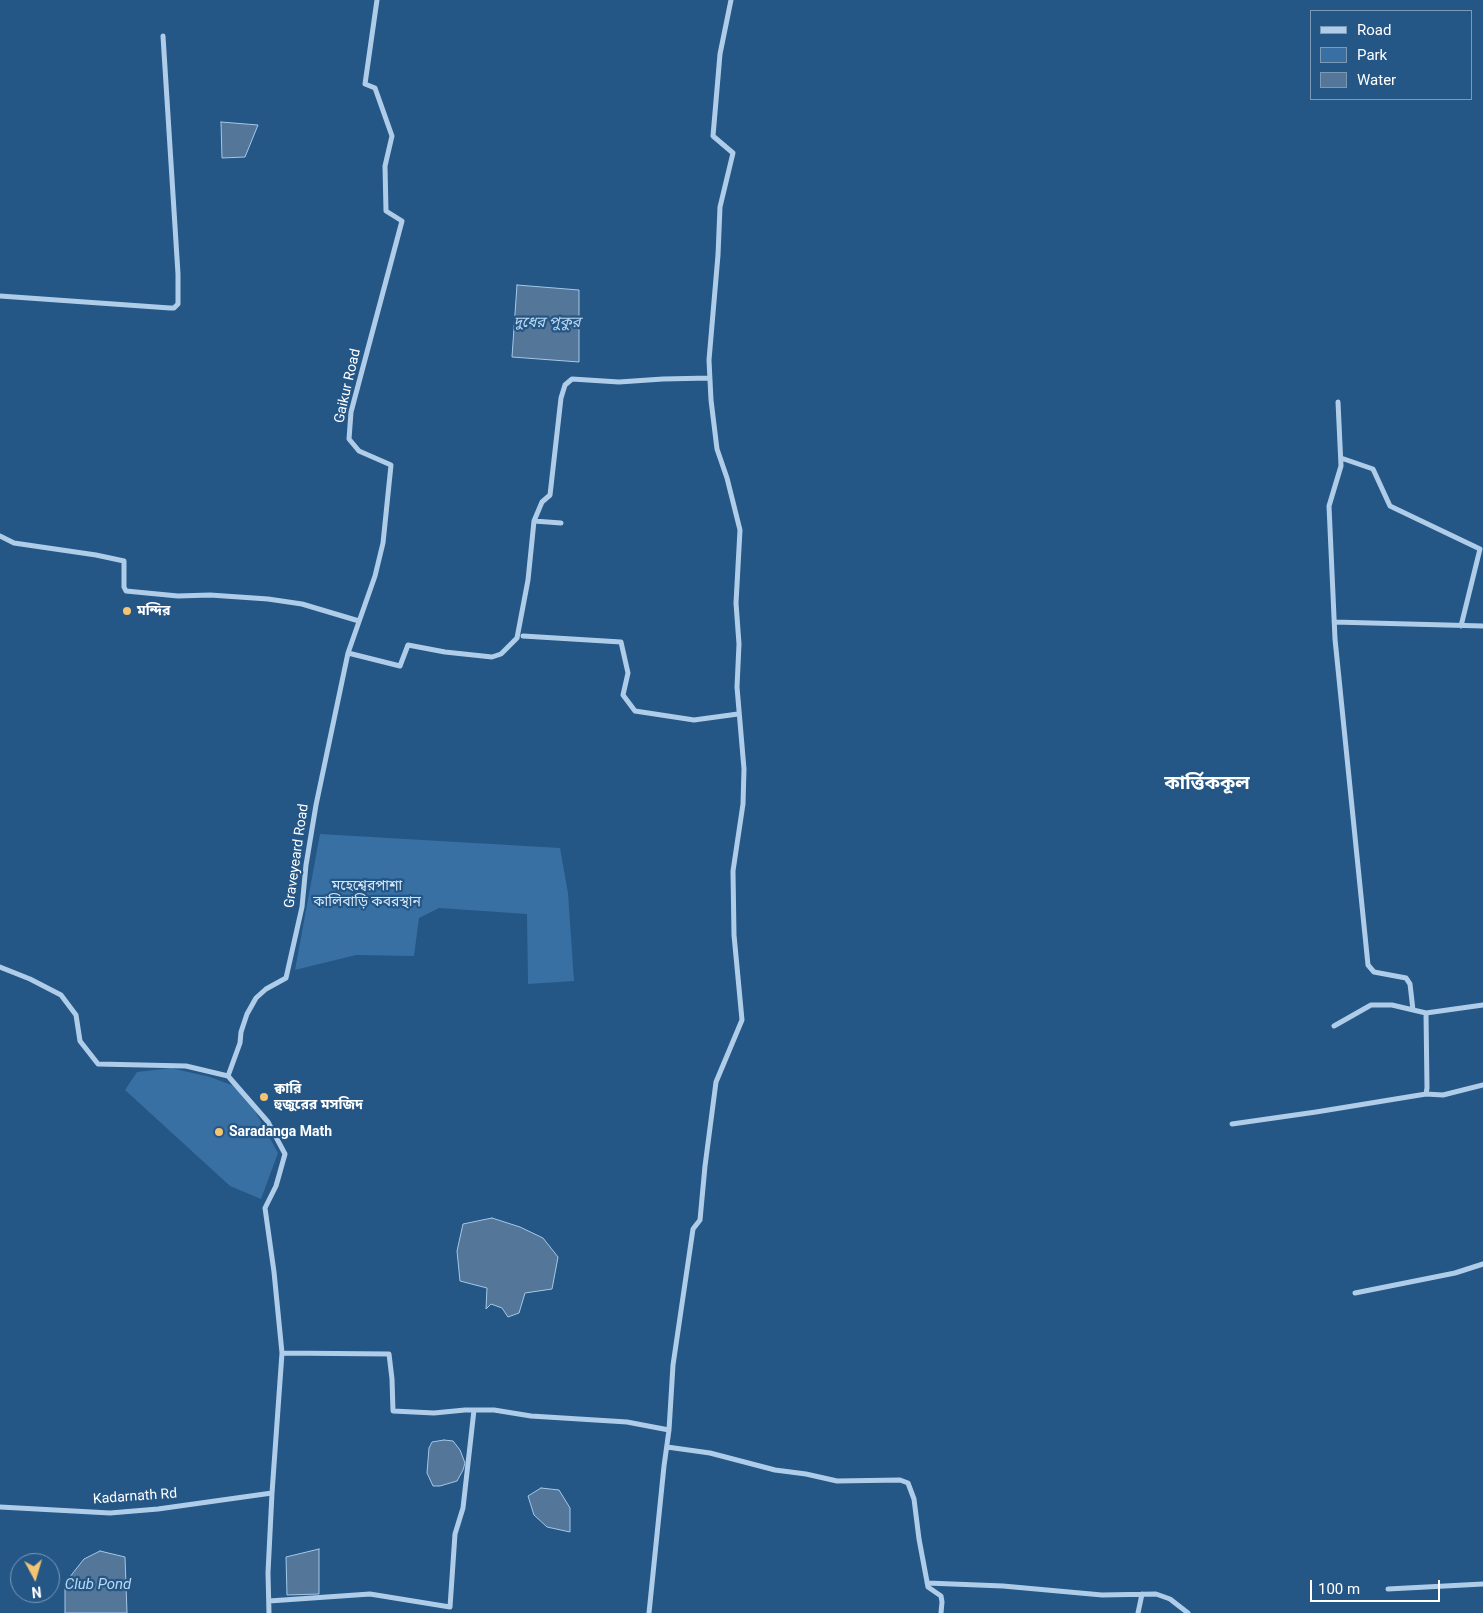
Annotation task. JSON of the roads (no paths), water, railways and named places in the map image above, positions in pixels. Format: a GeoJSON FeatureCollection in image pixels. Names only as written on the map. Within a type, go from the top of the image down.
{"type":"FeatureCollection","features":[{"type":"Feature","properties":{"kind":"street","name":"Gaikur Road"},"geometry":{"type":"LineString","coordinates":[[359,621],[375,576],[383,543],[391,465],[359,451],[349,439],[349,426],[351,412],[402,220],[386,211],[384,166],[392,136],[375,88],[365,84],[377,0]]}},
{"type":"Feature","properties":{"kind":"street"},"geometry":{"type":"LineString","coordinates":[[649,1613],[669,1430],[673,1365],[693,1229],[700,1220],[716,1082],[742,1020],[734,935],[733,871],[743,804],[744,769],[736,687],[739,644],[736,603],[740,530],[728,478],[717,449],[711,400],[709,360],[720,207],[733,154],[713,136],[720,54],[731,0]]}},
{"type":"Feature","properties":{"kind":"street"},"geometry":{"type":"LineString","coordinates":[[0,296],[170,308],[174,308],[178,304],[178,274],[163,36]]}},
{"type":"Feature","properties":{"kind":"street"},"geometry":{"type":"LineString","coordinates":[[348,653],[400,666],[408,645],[445,652],[492,657],[501,654],[518,638],[528,580],[534,521],[542,502],[550,495],[561,398],[565,385],[572,379],[619,382],[710,378]]}},
{"type":"Feature","properties":{"kind":"street"},"geometry":{"type":"LineString","coordinates":[[1338,402],[1341,466],[1329,506],[1334,622],[1368,965],[1374,972],[1406,978],[1410,984],[1413,1010]]}},
{"type":"Feature","properties":{"kind":"street"},"geometry":{"type":"LineString","coordinates":[[1341,458],[1373,469],[1390,506],[1480,549],[1461,626]]}},
{"type":"Feature","properties":{"kind":"street"},"geometry":{"type":"LineString","coordinates":[[534,521],[561,524]]}},
{"type":"Feature","properties":{"kind":"street"},"geometry":{"type":"LineString","coordinates":[[0,536],[14,543],[124,561],[124,587],[126,591],[178,596],[210,595],[268,599],[302,604],[359,621]]}},
{"type":"Feature","properties":{"kind":"street","name":"Graveyeard Road"},"geometry":{"type":"LineString","coordinates":[[228,1076],[238,1049],[247,1014],[256,998],[266,989],[286,978],[302,907],[306,865],[316,805],[348,653],[359,621]]}},
{"type":"Feature","properties":{"kind":"street"},"geometry":{"type":"LineString","coordinates":[[1334,622],[1483,626]]}},
{"type":"Feature","properties":{"kind":"street"},"geometry":{"type":"LineString","coordinates":[[523,636],[621,642],[628,673],[623,695],[635,711],[694,720],[738,714]]}},
{"type":"Feature","properties":{"kind":"street"},"geometry":{"type":"LineString","coordinates":[[0,967],[30,979],[61,995],[76,1015],[80,1041],[98,1064],[186,1066],[228,1076],[268,1122],[285,1154],[276,1186],[265,1208],[282,1353],[272,1493],[268,1573],[269,1613]]}},
{"type":"Feature","properties":{"kind":"street"},"geometry":{"type":"LineString","coordinates":[[1334,1026],[1371,1005],[1392,1005],[1426,1013],[1483,1006]]}},
{"type":"Feature","properties":{"kind":"street"},"geometry":{"type":"LineString","coordinates":[[1426,1013],[1426,1094]]}},
{"type":"Feature","properties":{"kind":"street"},"geometry":{"type":"LineString","coordinates":[[1232,1124],[1426,1094],[1443,1095],[1483,1085]]}},
{"type":"Feature","properties":{"kind":"street"},"geometry":{"type":"LineString","coordinates":[[1355,1293],[1455,1273],[1483,1264]]}},
{"type":"Feature","properties":{"kind":"street"},"geometry":{"type":"LineString","coordinates":[[282,1353],[389,1354],[393,1411],[434,1413],[494,1410],[556,1418],[626,1422],[669,1430]]}},
{"type":"Feature","properties":{"kind":"street"},"geometry":{"type":"LineString","coordinates":[[269,1601],[370,1594],[450,1607],[455,1534],[463,1508],[474,1410]]}},
{"type":"Feature","properties":{"kind":"street"},"geometry":{"type":"LineString","coordinates":[[667,1447],[710,1453],[775,1470],[837,1481],[900,1480],[908,1483],[914,1498],[928,1587],[940,1596],[942,1602],[941,1613]]}},
{"type":"Feature","properties":{"kind":"street","name":"Kadarnath Rd"},"geometry":{"type":"LineString","coordinates":[[0,1507],[110,1514],[272,1493]]}},
{"type":"Feature","properties":{"kind":"street"},"geometry":{"type":"LineString","coordinates":[[927,1583],[1003,1586],[1102,1594],[1156,1594],[1170,1599],[1188,1613]]}},
{"type":"Feature","properties":{"kind":"street"},"geometry":{"type":"LineString","coordinates":[[1388,1589],[1483,1584]]}},
{"type":"Feature","properties":{"kind":"street"},"geometry":{"type":"LineString","coordinates":[[1138,1613],[1142,1594]]}},
{"type":"Feature","properties":{"kind":"water"},"geometry":{"type":"Polygon","coordinates":[[[221,122],[258,125],[245,157],[222,158],[221,122]]]}},
{"type":"Feature","properties":{"kind":"water","name":"দুধের পুকুর"},"geometry":{"type":"Polygon","coordinates":[[[517,285],[579,290],[579,362],[512,357],[517,285]]]}},
{"type":"Feature","properties":{"kind":"water"},"geometry":{"type":"Polygon","coordinates":[[[492,1218],[520,1227],[543,1238],[558,1257],[552,1289],[525,1293],[519,1313],[508,1317],[502,1308],[491,1304],[486,1309],[487,1288],[460,1281],[457,1251],[463,1224],[492,1218]]]}},
{"type":"Feature","properties":{"kind":"water"},"geometry":{"type":"Polygon","coordinates":[[[453,1441],[460,1450],[465,1463],[457,1481],[433,1486],[427,1473],[429,1448],[432,1442],[453,1441]]]}},
{"type":"Feature","properties":{"kind":"water"},"geometry":{"type":"Polygon","coordinates":[[[541,1488],[559,1490],[570,1508],[570,1532],[547,1527],[534,1515],[528,1496],[541,1488]]]}},
{"type":"Feature","properties":{"kind":"water"},"geometry":{"type":"Polygon","coordinates":[[[319,1549],[319,1594],[287,1595],[286,1557],[319,1549]]]}},
{"type":"Feature","properties":{"kind":"water","name":"Club Pond"},"geometry":{"type":"Polygon","coordinates":[[[100,1551],[125,1557],[127,1613],[65,1613],[65,1583],[84,1559],[100,1551]]]}},
{"type":"Feature","properties":{"kind":"place","name":"মন্দির"},"geometry":{"type":"Point","coordinates":[127,611]}},
{"type":"Feature","properties":{"kind":"place","name":"ক্বারি হুজুরের মসজিদ"},"geometry":{"type":"Point","coordinates":[264,1097]}},
{"type":"Feature","properties":{"kind":"place","name":"Saradanga Math"},"geometry":{"type":"Point","coordinates":[219,1132]}},
{"type":"Feature","properties":{"kind":"district","name":"কার্ত্তিককূল"},"geometry":{"type":"Point","coordinates":[1207,784]}},
{"type":"Feature","properties":{"kind":"park label","name":"মহেশ্বেরপাশা কালিবাড়ি কবরস্থান"},"geometry":{"type":"Point","coordinates":[367,894]}}]}
